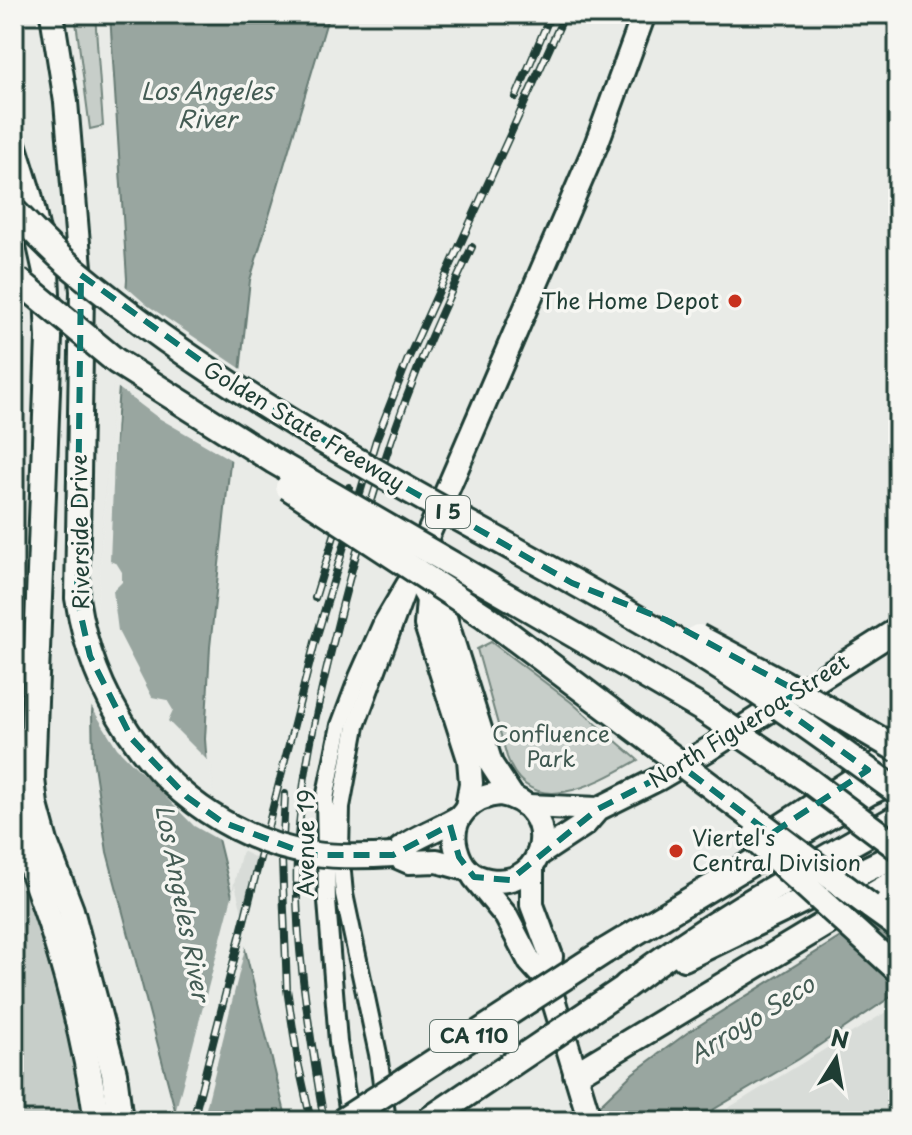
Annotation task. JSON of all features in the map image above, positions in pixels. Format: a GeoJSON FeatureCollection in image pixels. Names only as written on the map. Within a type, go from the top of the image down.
{"type":"FeatureCollection","features":[{"type":"Feature","properties":{"kind":"highway"},"geometry":{"type":"LineString","coordinates":[[14,147],[29,195],[46,272],[49,338],[32,779],[45,842],[71,910],[114,1073],[120,1121]]}},
{"type":"Feature","properties":{"kind":"highway"},"geometry":{"type":"LineString","coordinates":[[14,194],[37,262],[49,338]]}},
{"type":"Feature","properties":{"kind":"highway","name":"Golden State Freeway"},"geometry":{"type":"LineString","coordinates":[[14,211],[73,269],[156,333],[250,396],[714,664],[791,714],[898,792]]}},
{"type":"Feature","properties":{"kind":"highway","name":"Golden State Freeway"},"geometry":{"type":"LineString","coordinates":[[15,278],[116,361],[274,461],[704,710],[808,780],[898,848]]}},
{"type":"Feature","properties":{"kind":"highway"},"geometry":{"type":"LineString","coordinates":[[116,361],[194,430],[332,514],[447,591],[898,926]]}},
{"type":"Feature","properties":{"kind":"highway"},"geometry":{"type":"LineString","coordinates":[[572,583],[666,620],[898,749],[795,816],[655,918]]}},
{"type":"Feature","properties":{"kind":"highway"},"geometry":{"type":"LineString","coordinates":[[626,725],[898,970]]}},
{"type":"Feature","properties":{"kind":"highway","name":"CA 110"},"geometry":{"type":"LineString","coordinates":[[342,1121],[655,918],[868,793],[898,779]]}},
{"type":"Feature","properties":{"kind":"highway"},"geometry":{"type":"LineString","coordinates":[[14,804],[24,849],[62,963],[92,1086],[97,1121]]}},
{"type":"Feature","properties":{"kind":"highway"},"geometry":{"type":"LineString","coordinates":[[624,988],[748,901],[898,817]]}},
{"type":"Feature","properties":{"kind":"highway","name":"CA 110"},"geometry":{"type":"LineString","coordinates":[[427,1121],[624,988],[898,854]]}},
{"type":"Feature","properties":{"kind":"highway"},"geometry":{"type":"LineString","coordinates":[[576,1074],[898,880]]}},
{"type":"Feature","properties":{"kind":"main road","name":"Riverside Drive"},"geometry":{"type":"LineString","coordinates":[[52,14],[66,102],[82,291],[77,598],[90,656],[109,700],[132,739],[160,772],[211,814],[257,840],[310,855],[346,859],[393,855],[409,862],[437,861],[470,873]]}},
{"type":"Feature","properties":{"kind":"main road"},"geometry":{"type":"LineString","coordinates":[[588,1113],[548,982],[551,956],[532,905],[535,860],[542,842],[541,829],[537,818],[491,764],[444,614],[409,577],[596,145],[644,14]]}},
{"type":"Feature","properties":{"kind":"main road"},"geometry":{"type":"LineString","coordinates":[[428,599],[426,625],[469,759],[471,783],[455,842],[459,857],[506,916],[530,962],[548,982]]}},
{"type":"Feature","properties":{"kind":"main road","name":"North Figueroa Street"},"geometry":{"type":"LineString","coordinates":[[535,860],[585,824],[598,809],[709,749],[898,629]]}},
{"type":"Feature","properties":{"kind":"main road"},"geometry":{"type":"LineString","coordinates":[[463,812],[488,795],[520,801]]}},
{"type":"Feature","properties":{"kind":"main road","name":"North Figueroa Street"},"geometry":{"type":"LineString","coordinates":[[520,801],[598,809]]}},
{"type":"Feature","properties":{"kind":"main road","name":"Riverside Drive"},"geometry":{"type":"LineString","coordinates":[[393,855],[405,844],[435,832],[463,812]]}},
{"type":"Feature","properties":{"kind":"main road"},"geometry":{"type":"LineString","coordinates":[[470,873],[494,881],[510,880],[535,860]]}},
{"type":"Feature","properties":{"kind":"street","name":"Avenue 19"},"geometry":{"type":"LineString","coordinates":[[350,1121],[338,1042],[327,901],[325,799],[340,725],[358,677],[382,623],[409,577]]}},
{"type":"Feature","properties":{"kind":"street","name":"Avenue 19"},"geometry":{"type":"LineString","coordinates":[[387,1121],[378,1054],[344,894],[341,821],[346,770],[356,726],[403,602],[409,577]]}},
{"type":"Feature","properties":{"kind":"highlighted area"},"geometry":{"type":"Polygon","coordinates":[[[81,275],[250,396],[406,488],[572,583],[666,620],[799,692],[778,705],[868,770],[771,834],[681,766],[598,809],[510,880],[474,877],[459,857],[450,825],[393,855],[310,855],[222,822],[187,797],[132,739],[90,656],[77,598],[81,275]]]}},
{"type":"Feature","properties":{"kind":"shaded area"},"geometry":{"type":"Polygon","coordinates":[[[242,851],[262,861],[199,1121],[175,1121],[242,851]]]}},
{"type":"Feature","properties":{"kind":"shaded area"},"geometry":{"type":"Polygon","coordinates":[[[896,1006],[898,1121],[707,1121],[896,1006]]]}},
{"type":"Feature","properties":{"kind":"green space"},"geometry":{"type":"Polygon","coordinates":[[[75,14],[95,14],[103,126],[90,129],[75,14]]]}},
{"type":"Feature","properties":{"kind":"green space","name":"Confluence Park"},"geometry":{"type":"Polygon","coordinates":[[[491,642],[571,702],[638,760],[604,778],[566,792],[548,793],[532,788],[518,777],[507,757],[477,649],[491,642]]]}},
{"type":"Feature","properties":{"kind":"green space"},"geometry":{"type":"Polygon","coordinates":[[[14,853],[55,986],[86,1121],[14,1121],[14,853]]]}},
{"type":"Feature","properties":{"kind":"water","name":"Los Angeles River"},"geometry":{"type":"Polygon","coordinates":[[[110,14],[329,14],[250,280],[210,647],[205,739],[210,806],[287,1121],[178,1121],[107,852],[93,758],[92,713],[127,279],[110,14]]]}},
{"type":"Feature","properties":{"kind":"water","name":"Arroyo Seco"},"geometry":{"type":"Polygon","coordinates":[[[898,901],[898,992],[799,1059],[694,1121],[583,1121],[633,1073],[687,1033],[898,901]]]}},
{"type":"Feature","properties":{"kind":"pier"},"geometry":{"type":"Polygon","coordinates":[[[122,283],[147,305],[243,370],[233,461],[157,417],[117,387],[110,561],[117,564],[122,572],[122,582],[113,591],[118,631],[152,697],[167,700],[173,710],[168,721],[211,764],[214,806],[224,843],[194,826],[117,748],[89,703],[122,283]]]}},
{"type":"Feature","properties":{"kind":"pier"},"geometry":{"type":"Polygon","coordinates":[[[235,885],[248,936],[203,1121],[173,1121],[235,885]]]}},
{"type":"Feature","properties":{"kind":"railway"},"geometry":{"type":"LineString","coordinates":[[516,97],[551,14]]}},
{"type":"Feature","properties":{"kind":"railway"},"geometry":{"type":"LineString","coordinates":[[193,1121],[315,642],[376,440],[408,359],[565,14]]}},
{"type":"Feature","properties":{"kind":"railway"},"geometry":{"type":"LineString","coordinates":[[324,1121],[304,989],[298,922],[297,856],[309,750],[341,611],[382,468],[420,363],[472,247]]}},
{"type":"Feature","properties":{"kind":"railway"},"geometry":{"type":"LineString","coordinates":[[315,598],[349,487]]}},
{"type":"Feature","properties":{"kind":"railway"},"geometry":{"type":"LineString","coordinates":[[285,794],[282,860],[287,989],[311,1121]]}},
{"type":"Feature","properties":{"kind":"place","name":"The Home Depot"},"geometry":{"type":"Point","coordinates":[735,301]}},
{"type":"Feature","properties":{"kind":"place","name":"Viertel's Central Division"},"geometry":{"type":"Point","coordinates":[676,851]}}]}
